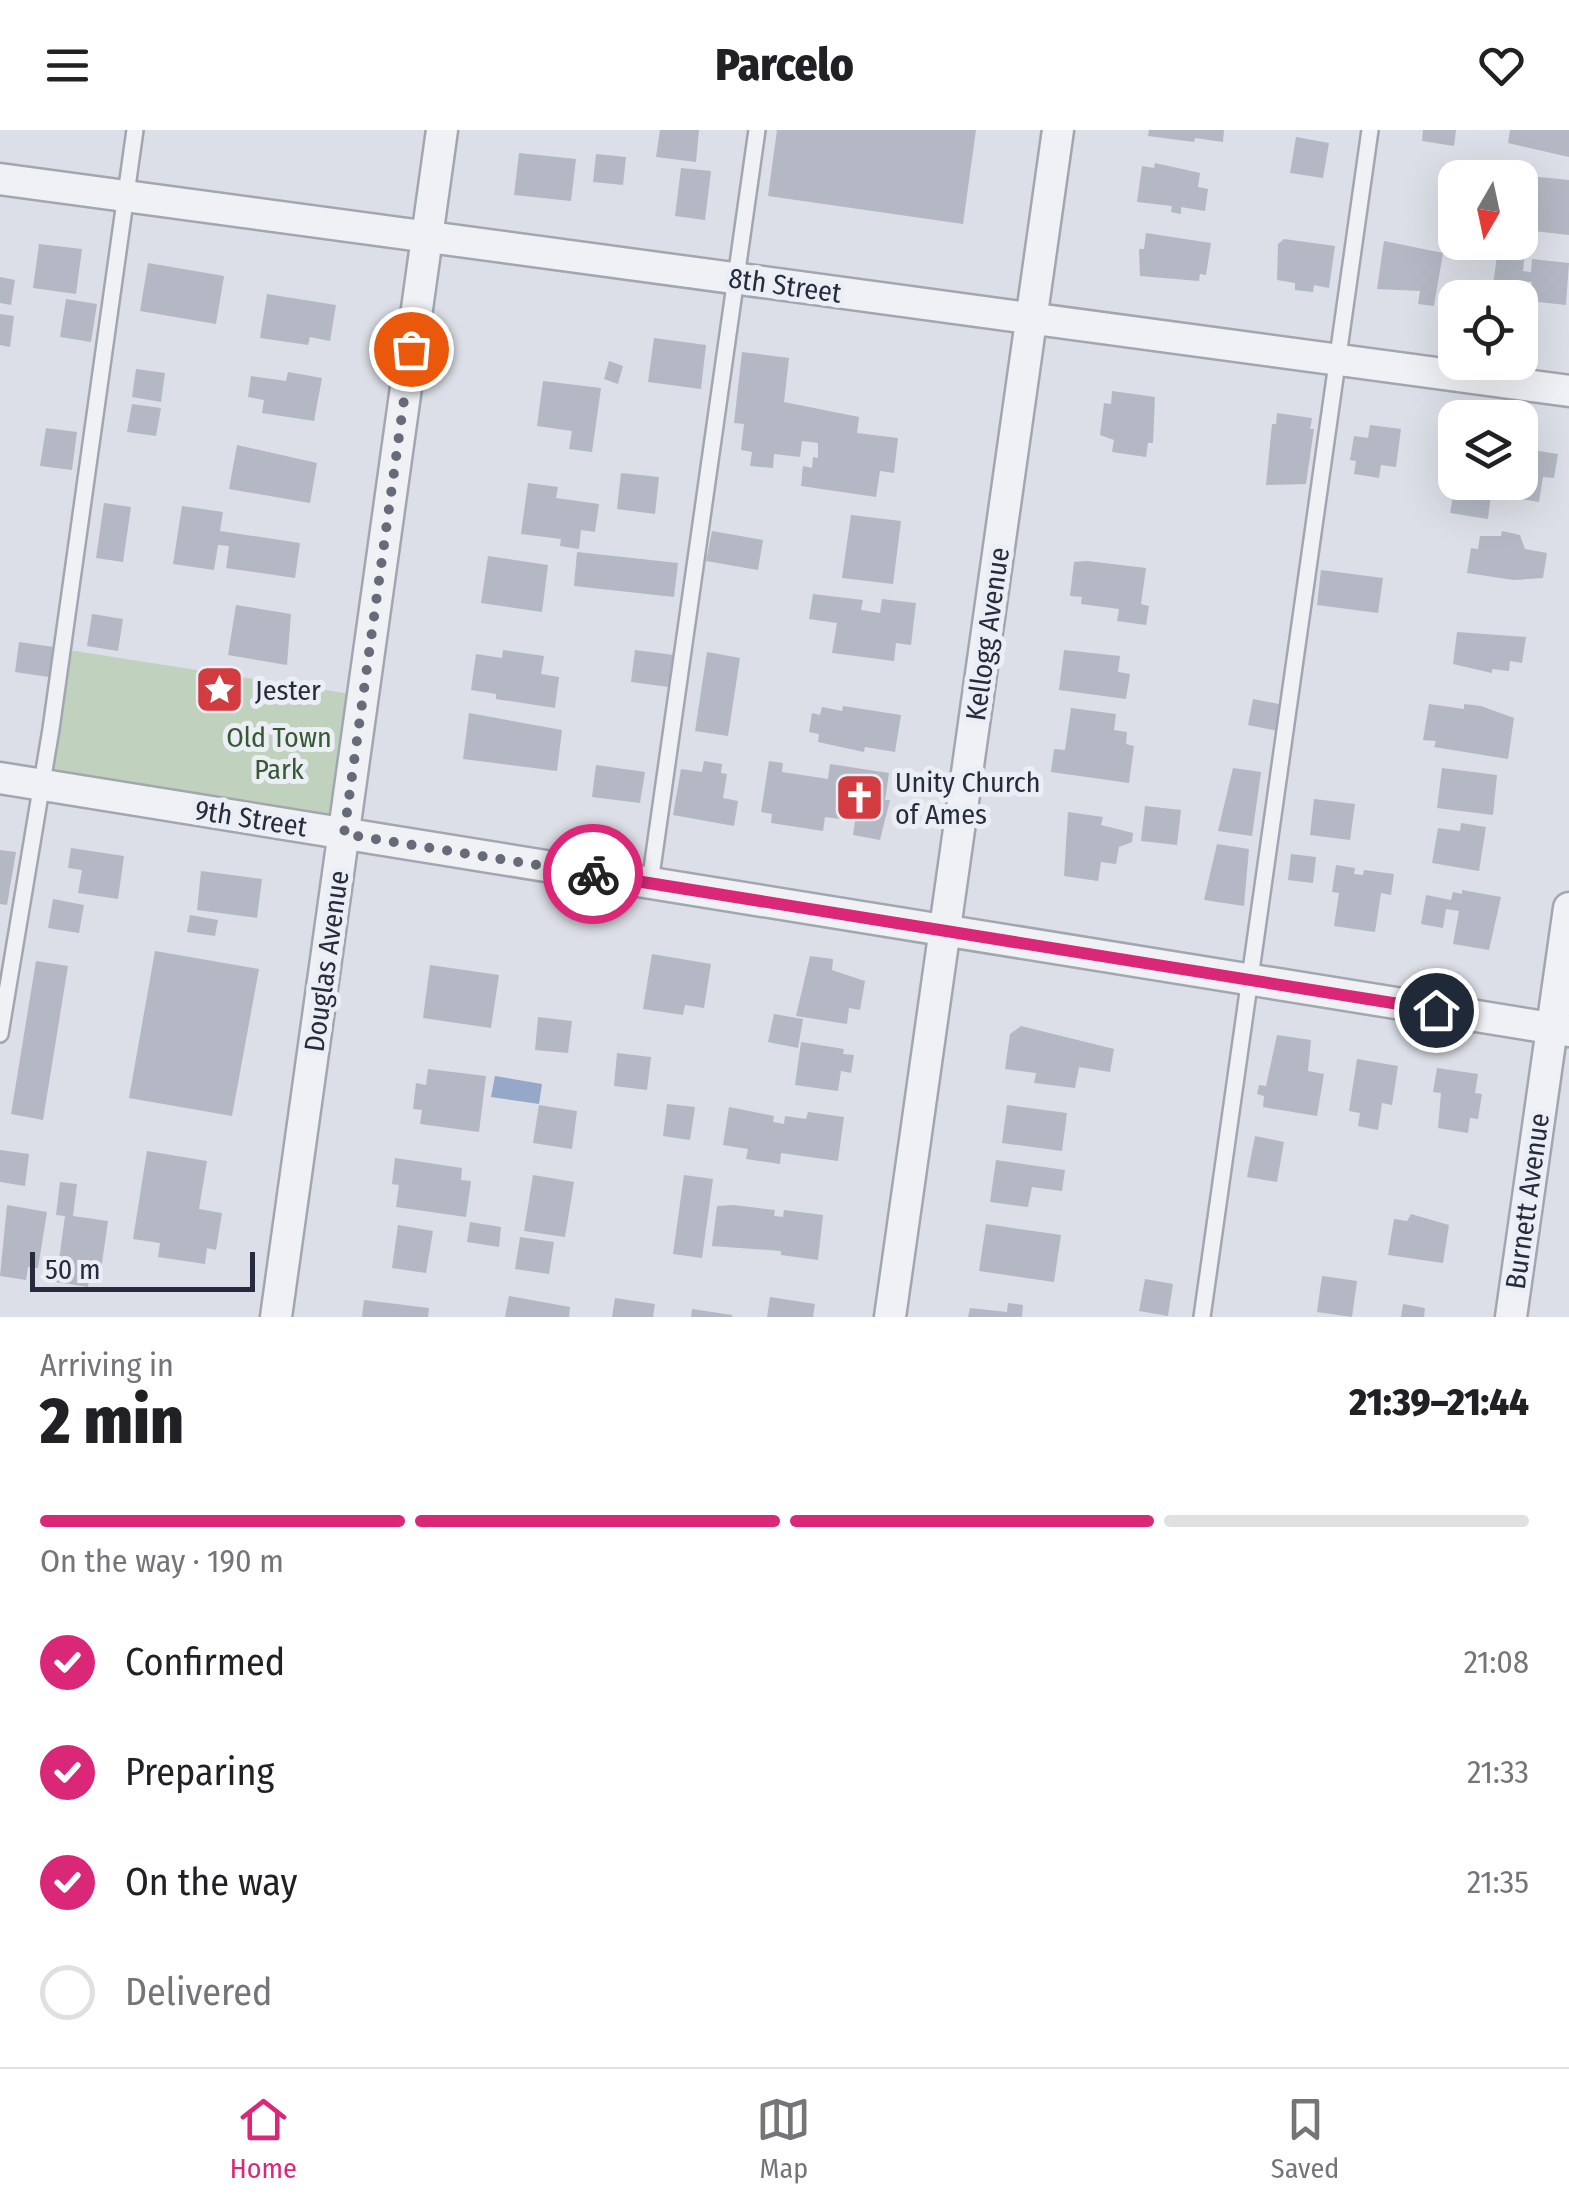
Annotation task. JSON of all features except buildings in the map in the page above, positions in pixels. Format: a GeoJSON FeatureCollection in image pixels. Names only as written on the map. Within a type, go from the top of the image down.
{"type":"FeatureCollection","features":[{"type":"Feature","properties":{"kind":"street","name":"Douglas Avenue"},"geometry":{"type":"LineString","coordinates":[[276,1317],[442,130]]}},
{"type":"Feature","properties":{"kind":"street","name":"Kellogg Avenue"},"geometry":{"type":"LineString","coordinates":[[890,1317],[1058,130]]}},
{"type":"Feature","properties":{"kind":"street","name":"8th Street"},"geometry":{"type":"LineString","coordinates":[[0,179],[1569,391]]}},
{"type":"Feature","properties":{"kind":"street","name":"9th Street"},"geometry":{"type":"LineString","coordinates":[[0,778],[1560,1030]]}},
{"type":"Feature","properties":{"kind":"street","name":"Burnett Avenue"},"geometry":{"type":"LineString","coordinates":[[1511,1317],[1560,1030],[1569,908]]}},
{"type":"Feature","properties":{"kind":"lane"},"geometry":{"type":"LineString","coordinates":[[0,1034],[41,784],[135,130]]}},
{"type":"Feature","properties":{"kind":"lane"},"geometry":{"type":"LineString","coordinates":[[650,882],[757,130]]}},
{"type":"Feature","properties":{"kind":"lane"},"geometry":{"type":"LineString","coordinates":[[1202,1317],[1370,130]]}},
{"type":"Feature","properties":{"kind":"green space","name":"Old Town Park"},"geometry":{"type":"Polygon","coordinates":[[[62,649],[363,696],[344,834],[41,785],[62,649]]]}},
{"type":"Feature","properties":{"kind":"water"},"geometry":{"type":"Polygon","coordinates":[[[495,1076],[542,1084],[539,1104],[491,1097],[495,1076]]]}},
{"type":"Feature","properties":{"kind":"way so far"},"geometry":{"type":"LineString","coordinates":[[411,349],[344,834],[593,874]]}},
{"type":"Feature","properties":{"kind":"place","name":"Jester"},"geometry":{"type":"Point","coordinates":[220,690]}},
{"type":"Feature","properties":{"kind":"place","name":"Unity Church of Ames"},"geometry":{"type":"Point","coordinates":[860,798]}},
{"type":"Feature","properties":{"kind":"route"},"geometry":{"type":"LineString","coordinates":[[593,874],[1436,1010]]}}]}
